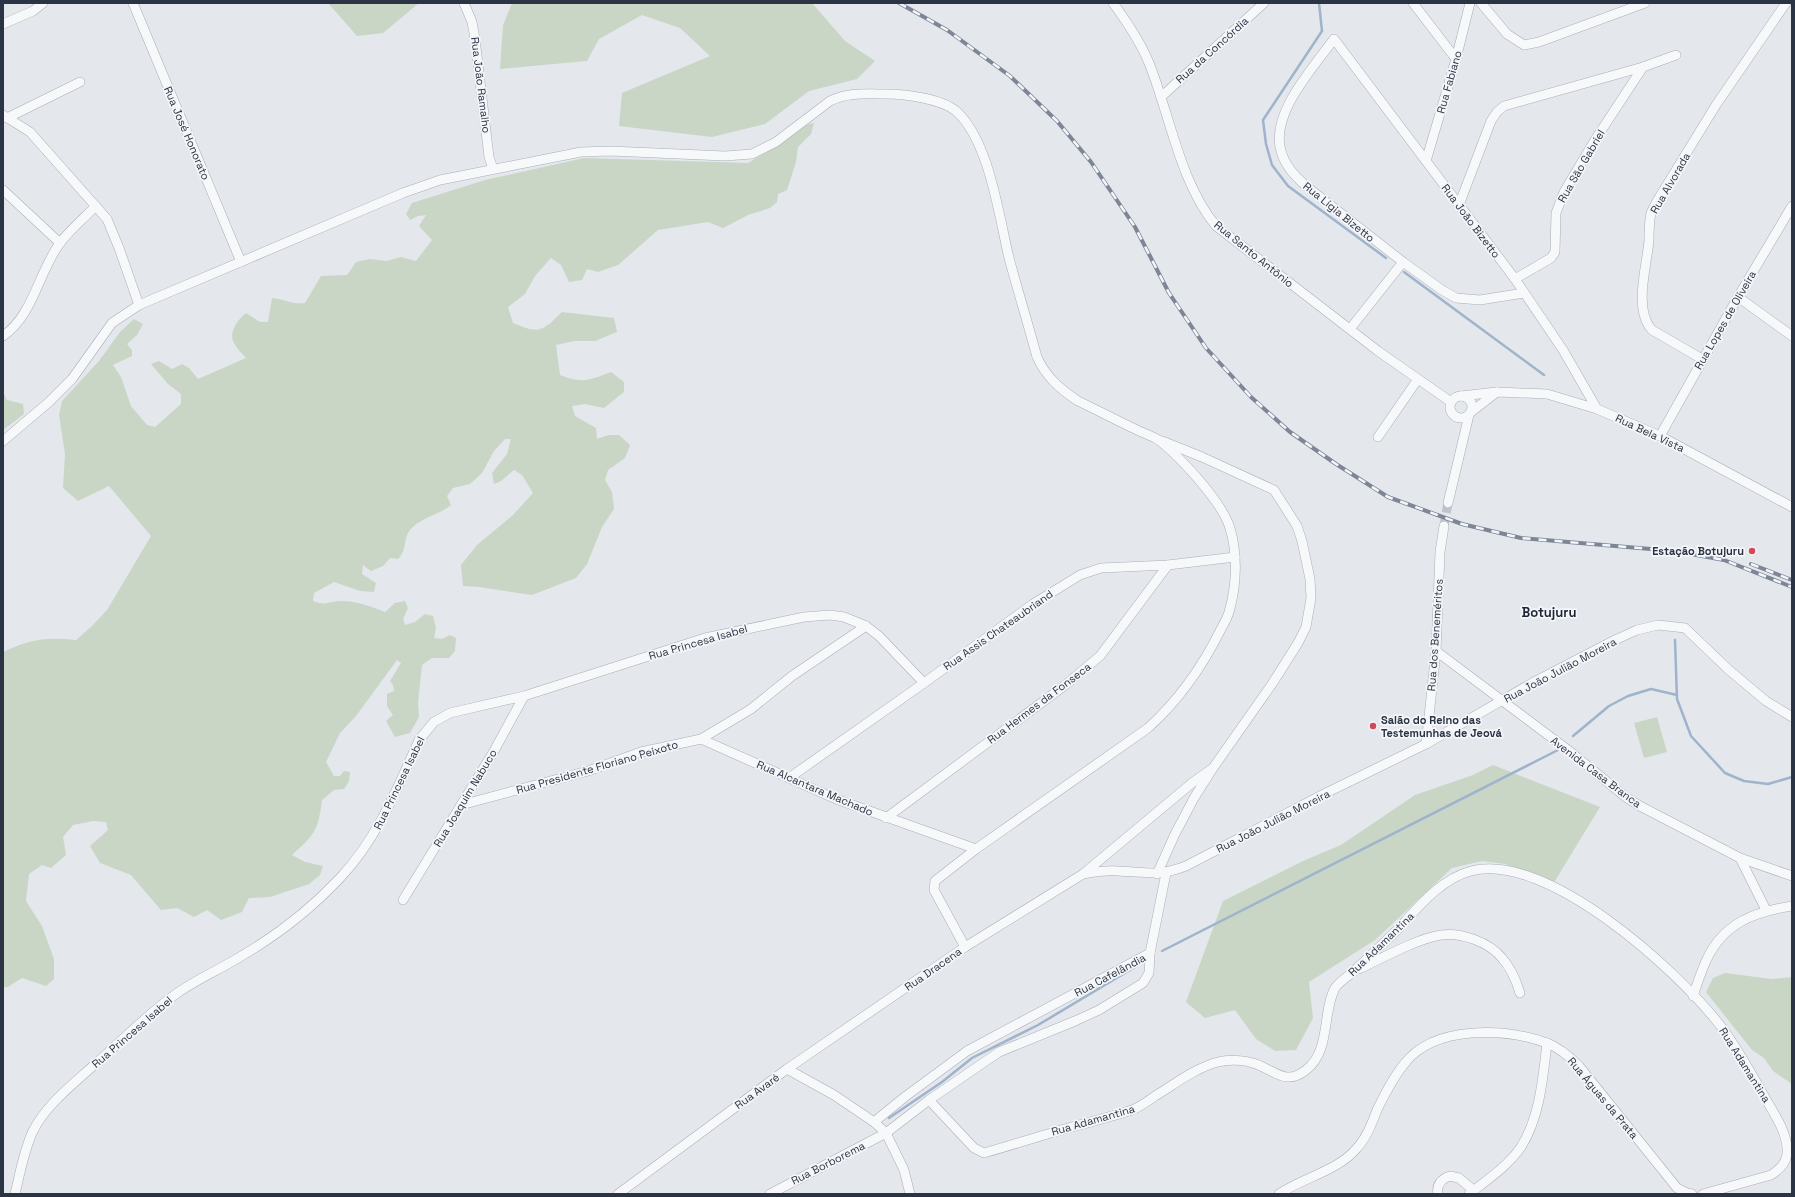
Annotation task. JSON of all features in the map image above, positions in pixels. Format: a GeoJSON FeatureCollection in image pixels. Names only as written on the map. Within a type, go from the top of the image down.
{"type":"FeatureCollection","features":[{"type":"Feature","properties":{"kind":"street"},"geometry":{"type":"LineString","coordinates":[[3,24],[33,10],[43,3]]}},
{"type":"Feature","properties":{"kind":"street","name":"Rua José Honorato"},"geometry":{"type":"LineString","coordinates":[[133,3],[241,262]]}},
{"type":"Feature","properties":{"kind":"street","name":"Rua João Ramalho"},"geometry":{"type":"LineString","coordinates":[[464,3],[472,22],[475,39],[489,157],[493,169]]}},
{"type":"Feature","properties":{"kind":"street","name":"Rua Santo Antônio"},"geometry":{"type":"LineString","coordinates":[[1113,3],[1141,46],[1190,182],[1206,214],[1222,231],[1350,329],[1451,402]]}},
{"type":"Feature","properties":{"kind":"street","name":"Rua da Concórdia"},"geometry":{"type":"LineString","coordinates":[[1160,97],[1264,3]]}},
{"type":"Feature","properties":{"kind":"street"},"geometry":{"type":"LineString","coordinates":[[1413,3],[1456,59]]}},
{"type":"Feature","properties":{"kind":"street","name":"Rua Fabiano"},"geometry":{"type":"LineString","coordinates":[[1426,161],[1456,59],[1470,3]]}},
{"type":"Feature","properties":{"kind":"street"},"geometry":{"type":"LineString","coordinates":[[1481,3],[1507,34],[1524,45],[1539,42],[1645,3]]}},
{"type":"Feature","properties":{"kind":"street","name":"Rua Alvorada"},"geometry":{"type":"LineString","coordinates":[[1702,359],[1652,330],[1647,324],[1642,293],[1651,213],[1716,105],[1786,3]]}},
{"type":"Feature","properties":{"kind":"street","name":"Rua João Bizetto"},"geometry":{"type":"LineString","coordinates":[[1334,39],[1515,279],[1563,350],[1597,410]]}},
{"type":"Feature","properties":{"kind":"street","name":"Rua Lígia Bizetto"},"geometry":{"type":"LineString","coordinates":[[1334,39],[1286,110],[1281,120],[1278,136],[1281,152],[1293,174],[1306,186],[1403,262],[1442,290],[1456,298],[1480,300],[1524,293]]}},
{"type":"Feature","properties":{"kind":"street"},"geometry":{"type":"LineString","coordinates":[[1459,205],[1491,121],[1497,112],[1504,106],[1642,67],[1676,55]]}},
{"type":"Feature","properties":{"kind":"street","name":"Rua São Gabriel"},"geometry":{"type":"LineString","coordinates":[[1515,279],[1553,256],[1556,248],[1556,212],[1564,192],[1642,67]]}},
{"type":"Feature","properties":{"kind":"street"},"geometry":{"type":"LineString","coordinates":[[5,117],[80,82]]}},
{"type":"Feature","properties":{"kind":"street"},"geometry":{"type":"LineString","coordinates":[[3,441],[49,402],[82,367],[106,329],[115,320],[139,305],[403,193],[440,180],[581,152],[610,151],[725,156],[752,154],[776,142],[830,101],[838,97],[855,94],[901,94],[948,106],[956,111],[970,127],[986,161],[1013,273],[1037,357],[1043,368],[1058,386],[1078,401],[1159,440],[1202,457],[1274,490],[1297,526],[1302,541],[1310,579],[1310,609],[1306,627],[1298,643],[1272,684],[1213,768],[1175,834],[1161,874],[1150,953]]}},
{"type":"Feature","properties":{"kind":"street"},"geometry":{"type":"LineString","coordinates":[[5,117],[30,132],[107,220],[113,231],[139,305]]}},
{"type":"Feature","properties":{"kind":"street"},"geometry":{"type":"LineString","coordinates":[[3,190],[60,243]]}},
{"type":"Feature","properties":{"kind":"street"},"geometry":{"type":"LineString","coordinates":[[3,336],[16,325],[24,312],[60,243],[96,206]]}},
{"type":"Feature","properties":{"kind":"street","name":"Rua Lopes de Oliveira"},"geometry":{"type":"LineString","coordinates":[[1660,436],[1702,359],[1792,206]]}},
{"type":"Feature","properties":{"kind":"street"},"geometry":{"type":"LineString","coordinates":[[1350,329],[1403,262]]}},
{"type":"Feature","properties":{"kind":"street"},"geometry":{"type":"LineString","coordinates":[[1738,297],[1792,336]]}},
{"type":"Feature","properties":{"kind":"street"},"geometry":{"type":"LineString","coordinates":[[1378,437],[1418,379]]}},
{"type":"Feature","properties":{"kind":"street"},"geometry":{"type":"LineString","coordinates":[[1458,418],[1470,414],[1497,392]]}},
{"type":"Feature","properties":{"kind":"street","name":"Rua Bela Vista"},"geometry":{"type":"LineString","coordinates":[[1451,402],[1455,397],[1497,392],[1547,394],[1597,410],[1660,436],[1792,507]]}},
{"type":"Feature","properties":{"kind":"street"},"geometry":{"type":"LineString","coordinates":[[1448,503],[1461,446],[1472,409],[1471,401],[1465,396],[1461,396]]}},
{"type":"Feature","properties":{"kind":"street"},"geometry":{"type":"LineString","coordinates":[[1451,402],[1450,410],[1455,417],[1458,418],[1461,446]]}},
{"type":"Feature","properties":{"kind":"street"},"geometry":{"type":"LineString","coordinates":[[965,947],[934,890],[934,884],[938,878],[976,849],[1148,728],[1169,707],[1201,665],[1229,613],[1234,590],[1235,558],[1229,526],[1212,495],[1159,440]]}},
{"type":"Feature","properties":{"kind":"street","name":"Rua dos Beneméritos"},"geometry":{"type":"LineString","coordinates":[[1426,744],[1436,651],[1440,552],[1444,526]]}},
{"type":"Feature","properties":{"kind":"street","name":"Rua Assis Chateaubriand"},"geometry":{"type":"LineString","coordinates":[[789,778],[1033,604],[1080,574],[1101,568],[1168,565],[1235,558]]}},
{"type":"Feature","properties":{"kind":"street","name":"Rua Hermes da Fonseca"},"geometry":{"type":"LineString","coordinates":[[886,818],[1092,664],[1109,645],[1168,565]]}},
{"type":"Feature","properties":{"kind":"street","name":"Rua Princesa Isabel"},"geometry":{"type":"LineString","coordinates":[[15,1194],[21,1169],[34,1130],[64,1092],[157,1008],[193,983],[266,941],[319,898],[343,875],[368,842],[390,804],[419,740],[425,731],[442,717],[450,713],[524,696],[705,638],[750,627],[804,617],[830,615],[844,617],[866,626],[879,636],[924,683]]}},
{"type":"Feature","properties":{"kind":"street","name":"Rua João Julião Moreira"},"geometry":{"type":"LineString","coordinates":[[1161,874],[1186,866],[1324,794],[1426,744],[1501,701],[1615,640],[1637,630],[1658,625],[1685,628],[1729,670],[1766,701],[1792,717]]}},
{"type":"Feature","properties":{"kind":"street","name":"Rua Presidente Floriano Peixoto"},"geometry":{"type":"LineString","coordinates":[[461,805],[588,770],[641,752],[701,739],[751,709],[792,676],[866,626]]}},
{"type":"Feature","properties":{"kind":"street","name":"Avenida Casa Branca"},"geometry":{"type":"LineString","coordinates":[[1436,651],[1568,750],[1627,798],[1740,858],[1792,876]]}},
{"type":"Feature","properties":{"kind":"street","name":"Rua Joaquim Nabuco"},"geometry":{"type":"LineString","coordinates":[[403,900],[494,751],[524,696]]}},
{"type":"Feature","properties":{"kind":"street","name":"Rua Alcantara Machado"},"geometry":{"type":"LineString","coordinates":[[701,739],[836,800],[976,849]]}},
{"type":"Feature","properties":{"kind":"street","name":"Rua Dracena"},"geometry":{"type":"LineString","coordinates":[[787,1069],[965,947],[1083,874],[1192,783],[1213,768]]}},
{"type":"Feature","properties":{"kind":"street"},"geometry":{"type":"LineString","coordinates":[[1740,858],[1766,910]]}},
{"type":"Feature","properties":{"kind":"street","name":"Rua Adamantina"},"geometry":{"type":"LineString","coordinates":[[929,1100],[974,1148],[984,1154],[1132,1110],[1183,1078],[1222,1061],[1240,1061],[1255,1064],[1284,1077],[1294,1076],[1305,1070],[1315,1060],[1323,1039],[1330,1001],[1336,988],[1424,900],[1444,884],[1456,876],[1474,870],[1491,869],[1511,871],[1525,876],[1562,890],[1587,904],[1638,943],[1693,996],[1723,1030],[1747,1065],[1780,1124],[1786,1143],[1788,1164]]}},
{"type":"Feature","properties":{"kind":"street","name":"Rua Dracena"},"geometry":{"type":"LineString","coordinates":[[1083,874],[1117,871],[1161,874]]}},
{"type":"Feature","properties":{"kind":"street"},"geometry":{"type":"LineString","coordinates":[[1693,996],[1706,960],[1726,932],[1749,916],[1766,910],[1792,906]]}},
{"type":"Feature","properties":{"kind":"street"},"geometry":{"type":"LineString","coordinates":[[1354,971],[1427,938],[1442,934],[1458,935],[1471,938],[1496,951],[1514,974],[1520,993]]}},
{"type":"Feature","properties":{"kind":"street","name":"Rua Cafelândia"},"geometry":{"type":"LineString","coordinates":[[886,1133],[929,1100],[999,1052],[1099,1010],[1138,986],[1145,980],[1149,973],[1150,953]]}},
{"type":"Feature","properties":{"kind":"street","name":"Rua Cafelândia"},"geometry":{"type":"LineString","coordinates":[[874,1122],[912,1091],[967,1051],[1150,953]]}},
{"type":"Feature","properties":{"kind":"street","name":"Rua Águas da Prata"},"geometry":{"type":"LineString","coordinates":[[1280,1194],[1342,1161],[1357,1148],[1368,1131],[1393,1080],[1406,1062],[1430,1044],[1461,1033],[1484,1032],[1516,1036],[1547,1043],[1565,1052],[1579,1066],[1677,1188],[1687,1194],[1692,1194]]}},
{"type":"Feature","properties":{"kind":"street"},"geometry":{"type":"LineString","coordinates":[[1438,1194],[1437,1187],[1440,1182],[1450,1176],[1459,1178],[1471,1192],[1508,1162],[1521,1147],[1534,1116],[1543,1074],[1547,1043]]}},
{"type":"Feature","properties":{"kind":"street","name":"Rua Avaré"},"geometry":{"type":"LineString","coordinates":[[618,1194],[787,1069],[834,1095],[874,1122],[886,1133],[904,1170],[910,1194]]}},
{"type":"Feature","properties":{"kind":"street","name":"Rua Borborema"},"geometry":{"type":"LineString","coordinates":[[770,1194],[886,1133]]}},
{"type":"Feature","properties":{"kind":"street"},"geometry":{"type":"LineString","coordinates":[[1703,1194],[1771,1175],[1788,1164]]}},
{"type":"Feature","properties":{"kind":"green space"},"geometry":{"type":"Polygon","coordinates":[[[328,3],[419,3],[383,33],[357,36],[328,3]]]}},
{"type":"Feature","properties":{"kind":"green space"},"geometry":{"type":"Polygon","coordinates":[[[512,3],[812,3],[845,41],[875,61],[857,79],[809,91],[765,124],[712,137],[619,126],[622,93],[710,56],[680,28],[642,15],[599,39],[587,61],[500,69],[503,25],[512,3]]]}},
{"type":"Feature","properties":{"kind":"green space"},"geometry":{"type":"Polygon","coordinates":[[[814,123],[811,134],[798,147],[796,162],[787,190],[778,194],[777,202],[770,208],[748,215],[723,228],[708,222],[658,230],[618,265],[598,272],[587,269],[582,280],[569,282],[561,265],[551,258],[535,276],[525,294],[508,307],[513,323],[535,330],[550,324],[562,312],[614,318],[617,332],[595,341],[574,341],[556,345],[560,375],[568,378],[586,380],[611,372],[624,382],[624,392],[604,408],[585,404],[572,406],[575,416],[596,428],[597,439],[609,435],[619,435],[630,445],[625,458],[608,470],[605,480],[612,492],[614,509],[602,527],[587,564],[576,578],[532,595],[463,586],[461,565],[477,545],[513,515],[533,493],[522,475],[514,470],[501,481],[494,484],[492,473],[507,454],[511,439],[505,439],[494,451],[482,473],[470,484],[453,488],[447,496],[451,505],[419,522],[410,530],[406,537],[403,552],[398,559],[390,558],[383,566],[371,571],[363,565],[362,574],[376,583],[374,592],[360,591],[334,582],[314,593],[313,601],[324,603],[340,601],[351,602],[369,606],[385,612],[395,603],[405,601],[408,608],[403,619],[405,625],[415,622],[425,614],[433,616],[436,628],[434,638],[442,639],[450,635],[456,638],[455,651],[449,658],[432,658],[422,665],[418,702],[419,717],[410,733],[395,737],[386,721],[393,715],[387,706],[387,694],[394,691],[393,685],[390,681],[401,663],[397,660],[356,716],[340,733],[326,762],[334,776],[340,776],[344,771],[350,772],[349,781],[344,789],[334,790],[322,800],[319,819],[311,837],[292,855],[305,862],[323,866],[320,875],[309,884],[270,897],[249,898],[242,912],[221,920],[207,910],[194,917],[177,908],[161,910],[131,875],[100,863],[90,846],[108,830],[106,822],[93,821],[73,825],[63,837],[66,855],[51,868],[42,865],[29,874],[26,901],[42,926],[54,959],[54,979],[46,986],[22,978],[8,987],[3,987],[3,652],[22,644],[38,640],[76,640],[107,610],[151,536],[109,486],[78,501],[63,488],[65,454],[59,415],[62,401],[99,361],[120,332],[134,319],[143,324],[137,335],[127,344],[132,350],[132,356],[113,365],[121,377],[131,406],[147,425],[155,427],[181,404],[181,394],[168,384],[151,364],[159,361],[172,369],[182,364],[189,368],[198,379],[246,358],[232,339],[235,326],[246,313],[260,322],[268,322],[272,298],[296,303],[305,303],[321,276],[347,275],[356,262],[370,259],[386,261],[401,257],[416,261],[432,240],[419,226],[426,215],[418,216],[410,220],[406,214],[412,203],[485,180],[584,158],[748,163],[782,143],[804,125],[814,123]]]}},
{"type":"Feature","properties":{"kind":"green space"},"geometry":{"type":"Polygon","coordinates":[[[3,392],[7,400],[23,404],[24,414],[3,430],[3,392]]]}},
{"type":"Feature","properties":{"kind":"green space"},"geometry":{"type":"Polygon","coordinates":[[[1657,717],[1667,752],[1644,758],[1634,723],[1657,717]]]}},
{"type":"Feature","properties":{"kind":"green space"},"geometry":{"type":"Polygon","coordinates":[[[1493,765],[1600,807],[1553,884],[1505,864],[1482,861],[1452,868],[1375,940],[1309,982],[1313,1018],[1296,1050],[1275,1051],[1256,1039],[1235,1010],[1205,1018],[1186,1002],[1223,901],[1303,861],[1341,845],[1415,795],[1473,775],[1493,765]]]}},
{"type":"Feature","properties":{"kind":"green space"},"geometry":{"type":"Polygon","coordinates":[[[1725,973],[1772,979],[1792,977],[1792,1084],[1773,1071],[1764,1058],[1752,1050],[1706,992],[1713,978],[1725,973]]]}},
{"type":"Feature","properties":{"kind":"waterway"},"geometry":{"type":"LineString","coordinates":[[1319,3],[1322,31],[1263,120],[1266,144],[1272,165],[1288,186],[1386,258]]}},
{"type":"Feature","properties":{"kind":"waterway"},"geometry":{"type":"LineString","coordinates":[[1404,272],[1544,375]]}},
{"type":"Feature","properties":{"kind":"waterway"},"geometry":{"type":"LineString","coordinates":[[1675,640],[1677,699],[1691,736],[1725,773],[1744,781],[1768,784],[1792,777]]}},
{"type":"Feature","properties":{"kind":"waterway"},"geometry":{"type":"LineString","coordinates":[[1573,736],[1609,706],[1628,696],[1651,689],[1677,695]]}},
{"type":"Feature","properties":{"kind":"waterway"},"geometry":{"type":"LineString","coordinates":[[1162,951],[1558,750]]}},
{"type":"Feature","properties":{"kind":"waterway"},"geometry":{"type":"LineString","coordinates":[[889,1118],[942,1082],[972,1058],[1038,1025],[1140,964]]}},
{"type":"Feature","properties":{"kind":"tunnel"},"geometry":{"type":"LineString","coordinates":[[1444,526],[1448,503]]}},
{"type":"Feature","properties":{"kind":"railway"},"geometry":{"type":"LineString","coordinates":[[899,3],[947,30],[1010,76],[1057,121],[1091,162],[1135,227],[1169,293],[1206,348],[1251,397],[1290,432],[1336,464],[1388,497],[1462,524],[1521,538],[1674,551],[1724,560],[1792,587]]}},
{"type":"Feature","properties":{"kind":"railway"},"geometry":{"type":"LineString","coordinates":[[1751,564],[1792,580]]}},
{"type":"Feature","properties":{"kind":"place","name":"Estação Botujuru"},"geometry":{"type":"Point","coordinates":[1752,551]}},
{"type":"Feature","properties":{"kind":"place","name":"Salão do Reino das Testemunhas de Jeová"},"geometry":{"type":"Point","coordinates":[1373,726]}},
{"type":"Feature","properties":{"kind":"district","name":"Botujuru"},"geometry":{"type":"Point","coordinates":[1549,612]}}]}
